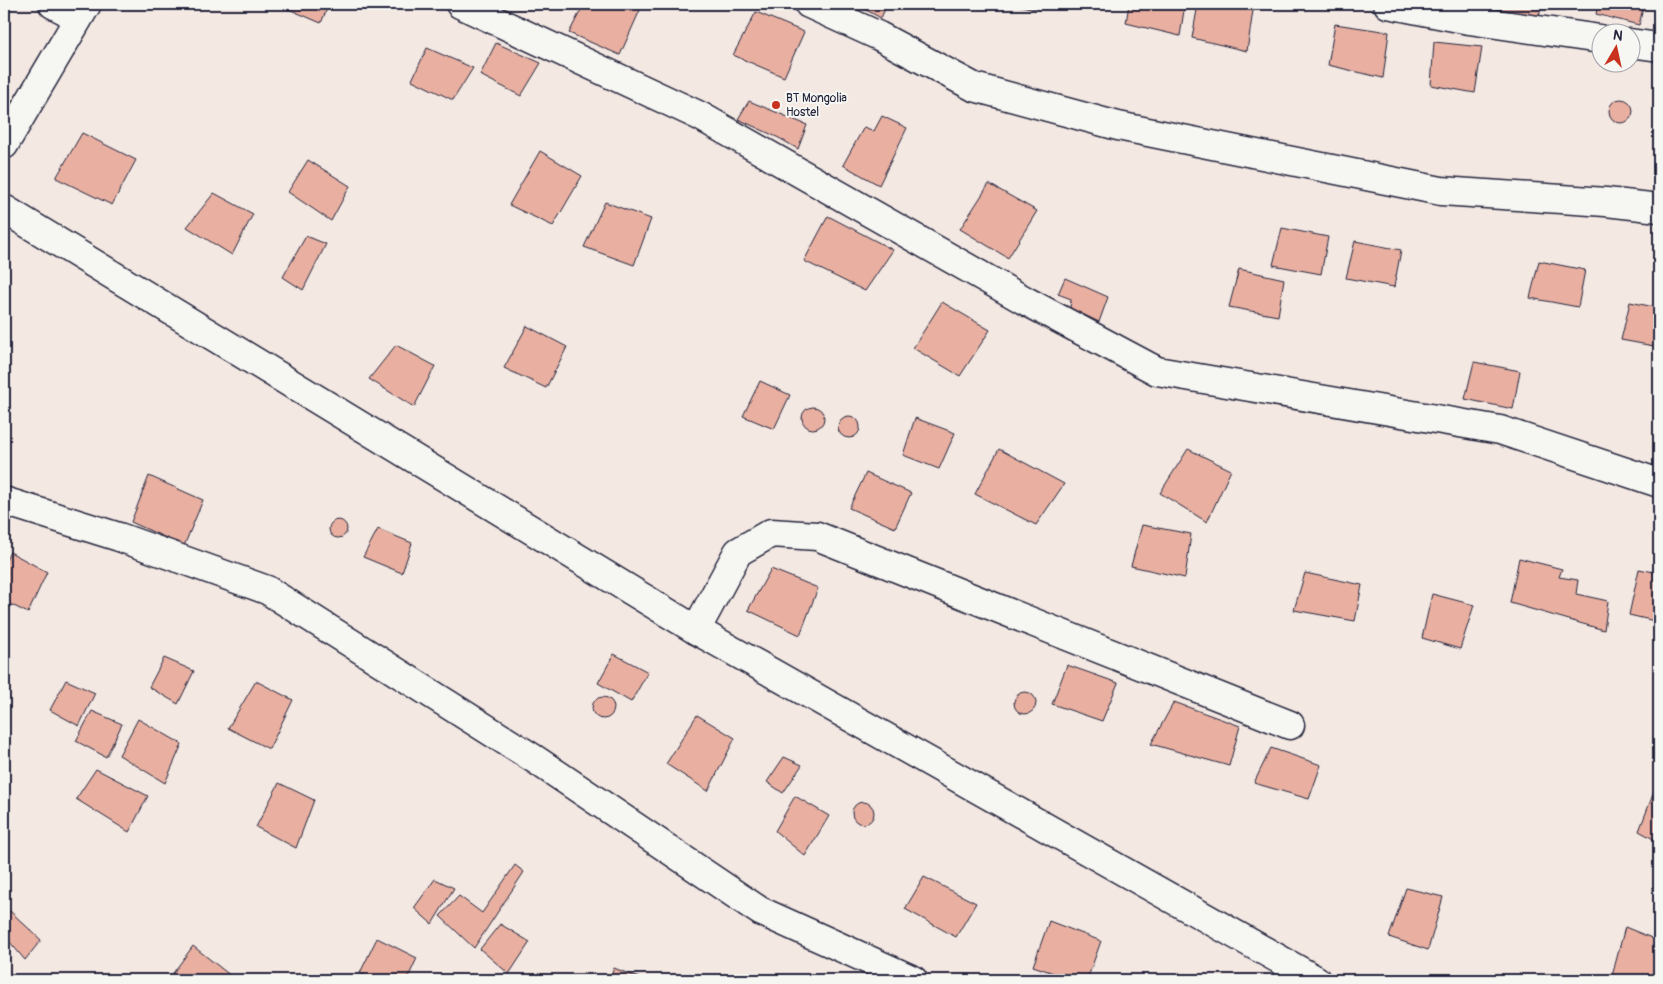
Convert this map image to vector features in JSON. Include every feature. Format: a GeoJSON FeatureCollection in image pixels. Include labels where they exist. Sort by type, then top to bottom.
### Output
{"type":"FeatureCollection","features":[{"type":"Feature","properties":{"kind":"street"},"geometry":{"type":"LineString","coordinates":[[4,145],[82,10],[53,4]]}},
{"type":"Feature","properties":{"kind":"street"},"geometry":{"type":"LineString","coordinates":[[460,4],[700,116],[1024,300],[1157,371],[1500,430],[1659,483]]}},
{"type":"Feature","properties":{"kind":"street"},"geometry":{"type":"LineString","coordinates":[[809,4],[879,36],[974,87],[1118,126],[1441,192],[1606,202],[1659,208]]}},
{"type":"Feature","properties":{"kind":"street"},"geometry":{"type":"LineString","coordinates":[[1388,4],[1469,20],[1590,38]]}},
{"type":"Feature","properties":{"kind":"street"},"geometry":{"type":"LineString","coordinates":[[1640,44],[1659,47]]}},
{"type":"Feature","properties":{"kind":"street"},"geometry":{"type":"LineString","coordinates":[[4,209],[696,630],[1316,980]]}},
{"type":"Feature","properties":{"kind":"street"},"geometry":{"type":"LineString","coordinates":[[4,501],[119,537],[268,590],[536,760],[760,911],[913,980]]}},
{"type":"Feature","properties":{"kind":"street"},"geometry":{"type":"LineString","coordinates":[[696,630],[738,552],[771,533],[816,536],[1290,725]]}},
{"type":"Feature","properties":{"kind":"building"},"geometry":{"type":"Polygon","coordinates":[[[277,4],[329,4],[321,23],[277,4]]]}},
{"type":"Feature","properties":{"kind":"building"},"geometry":{"type":"Polygon","coordinates":[[[584,4],[625,4],[640,10],[620,55],[569,33],[584,4]]]}},
{"type":"Feature","properties":{"kind":"building"},"geometry":{"type":"Polygon","coordinates":[[[855,4],[887,4],[881,18],[855,4]]]}},
{"type":"Feature","properties":{"kind":"building"},"geometry":{"type":"Polygon","coordinates":[[[1013,4],[1036,4],[1035,9],[1013,4]]]}},
{"type":"Feature","properties":{"kind":"building"},"geometry":{"type":"Polygon","coordinates":[[[1129,4],[1185,4],[1180,36],[1126,23],[1129,4]]]}},
{"type":"Feature","properties":{"kind":"building"},"geometry":{"type":"Polygon","coordinates":[[[1198,4],[1254,4],[1247,51],[1192,38],[1198,4]]]}},
{"type":"Feature","properties":{"kind":"building"},"geometry":{"type":"Polygon","coordinates":[[[1496,4],[1542,4],[1538,21],[1495,10],[1496,4]]]}},
{"type":"Feature","properties":{"kind":"building"},"geometry":{"type":"Polygon","coordinates":[[[1598,4],[1644,4],[1640,22],[1627,22],[1596,14],[1598,4]]]}},
{"type":"Feature","properties":{"kind":"building"},"geometry":{"type":"Polygon","coordinates":[[[756,12],[804,32],[784,77],[733,55],[756,12]]]}},
{"type":"Feature","properties":{"kind":"building"},"geometry":{"type":"Polygon","coordinates":[[[1335,24],[1389,32],[1383,78],[1328,65],[1335,24]]]}},
{"type":"Feature","properties":{"kind":"building"},"geometry":{"type":"Polygon","coordinates":[[[1434,42],[1482,47],[1475,93],[1431,85],[1434,42]]]}},
{"type":"Feature","properties":{"kind":"building"},"geometry":{"type":"Polygon","coordinates":[[[496,43],[541,63],[521,96],[480,75],[496,43]]]}},
{"type":"Feature","properties":{"kind":"building"},"geometry":{"type":"Polygon","coordinates":[[[427,48],[473,68],[453,100],[412,80],[427,48]]]}},
{"type":"Feature","properties":{"kind":"building"},"geometry":{"type":"Polygon","coordinates":[[[1621,99],[1630,102],[1633,111],[1630,120],[1621,123],[1612,120],[1609,111],[1612,102],[1621,99]]]}},
{"type":"Feature","properties":{"kind":"building"},"geometry":{"type":"Polygon","coordinates":[[[749,101],[807,125],[798,149],[738,119],[749,101]]]}},
{"type":"Feature","properties":{"kind":"building"},"geometry":{"type":"Polygon","coordinates":[[[882,116],[907,128],[879,185],[843,165],[864,127],[874,131],[882,116]]]}},
{"type":"Feature","properties":{"kind":"building"},"geometry":{"type":"Polygon","coordinates":[[[82,133],[136,160],[112,205],[56,178],[82,133]]]}},
{"type":"Feature","properties":{"kind":"building"},"geometry":{"type":"Polygon","coordinates":[[[540,151],[582,176],[553,226],[509,205],[540,151]]]}},
{"type":"Feature","properties":{"kind":"building"},"geometry":{"type":"Polygon","coordinates":[[[308,160],[350,186],[331,221],[288,192],[308,160]]]}},
{"type":"Feature","properties":{"kind":"building"},"geometry":{"type":"Polygon","coordinates":[[[989,184],[1037,211],[1008,258],[960,229],[989,184]]]}},
{"type":"Feature","properties":{"kind":"building"},"geometry":{"type":"Polygon","coordinates":[[[214,193],[253,214],[232,255],[187,227],[214,193]]]}},
{"type":"Feature","properties":{"kind":"building"},"geometry":{"type":"Polygon","coordinates":[[[605,202],[651,219],[634,265],[584,247],[605,202]]]}},
{"type":"Feature","properties":{"kind":"building"},"geometry":{"type":"Polygon","coordinates":[[[828,216],[893,250],[865,291],[804,261],[828,216]]]}},
{"type":"Feature","properties":{"kind":"building"},"geometry":{"type":"Polygon","coordinates":[[[1282,228],[1328,237],[1321,274],[1273,265],[1282,228]]]}},
{"type":"Feature","properties":{"kind":"building"},"geometry":{"type":"Polygon","coordinates":[[[306,236],[326,244],[303,290],[283,277],[306,236]]]}},
{"type":"Feature","properties":{"kind":"building"},"geometry":{"type":"Polygon","coordinates":[[[1355,241],[1401,250],[1394,287],[1346,278],[1355,241]]]}},
{"type":"Feature","properties":{"kind":"building"},"geometry":{"type":"Polygon","coordinates":[[[1539,261],[1585,270],[1578,307],[1530,298],[1539,261]]]}},
{"type":"Feature","properties":{"kind":"building"},"geometry":{"type":"Polygon","coordinates":[[[1239,269],[1284,279],[1278,316],[1229,307],[1239,269]]]}},
{"type":"Feature","properties":{"kind":"building"},"geometry":{"type":"Polygon","coordinates":[[[1065,278],[1108,297],[1099,322],[1070,308],[1071,299],[1058,294],[1065,278]]]}},
{"type":"Feature","properties":{"kind":"building"},"geometry":{"type":"Polygon","coordinates":[[[942,302],[990,330],[960,376],[913,348],[942,302]]]}},
{"type":"Feature","properties":{"kind":"building"},"geometry":{"type":"Polygon","coordinates":[[[1630,302],[1659,308],[1659,347],[1621,340],[1630,302]]]}},
{"type":"Feature","properties":{"kind":"building"},"geometry":{"type":"Polygon","coordinates":[[[527,326],[567,347],[546,388],[504,368],[527,326]]]}},
{"type":"Feature","properties":{"kind":"building"},"geometry":{"type":"Polygon","coordinates":[[[396,345],[435,366],[414,407],[369,379],[396,345]]]}},
{"type":"Feature","properties":{"kind":"building"},"geometry":{"type":"Polygon","coordinates":[[[1474,362],[1520,371],[1513,409],[1465,399],[1474,362]]]}},
{"type":"Feature","properties":{"kind":"building"},"geometry":{"type":"Polygon","coordinates":[[[760,381],[790,395],[774,429],[743,416],[760,381]]]}},
{"type":"Feature","properties":{"kind":"building"},"geometry":{"type":"Polygon","coordinates":[[[813,407],[821,410],[824,418],[821,426],[813,429],[805,426],[802,418],[805,410],[813,407]]]}},
{"type":"Feature","properties":{"kind":"building"},"geometry":{"type":"Polygon","coordinates":[[[849,416],[857,419],[860,427],[857,435],[849,438],[841,435],[838,427],[841,419],[849,416]]]}},
{"type":"Feature","properties":{"kind":"building"},"geometry":{"type":"Polygon","coordinates":[[[915,418],[955,433],[939,469],[903,455],[915,418]]]}},
{"type":"Feature","properties":{"kind":"building"},"geometry":{"type":"Polygon","coordinates":[[[999,449],[1064,484],[1036,525],[975,494],[999,449]]]}},
{"type":"Feature","properties":{"kind":"building"},"geometry":{"type":"Polygon","coordinates":[[[1188,449],[1231,470],[1207,522],[1160,493],[1188,449]]]}},
{"type":"Feature","properties":{"kind":"building"},"geometry":{"type":"Polygon","coordinates":[[[866,473],[911,493],[895,528],[849,508],[866,473]]]}},
{"type":"Feature","properties":{"kind":"building"},"geometry":{"type":"Polygon","coordinates":[[[149,476],[203,500],[184,546],[131,522],[149,476]]]}},
{"type":"Feature","properties":{"kind":"building"},"geometry":{"type":"Polygon","coordinates":[[[338,520],[344,523],[347,529],[344,535],[338,538],[332,535],[329,529],[332,523],[338,520]]]}},
{"type":"Feature","properties":{"kind":"building"},"geometry":{"type":"Polygon","coordinates":[[[1142,525],[1191,534],[1185,578],[1131,566],[1142,525]]]}},
{"type":"Feature","properties":{"kind":"building"},"geometry":{"type":"Polygon","coordinates":[[[378,529],[412,543],[402,573],[363,557],[378,529]]]}},
{"type":"Feature","properties":{"kind":"building"},"geometry":{"type":"Polygon","coordinates":[[[10,552],[47,572],[28,613],[4,601],[4,564],[10,552]]]}},
{"type":"Feature","properties":{"kind":"building"},"geometry":{"type":"Polygon","coordinates":[[[1519,558],[1562,569],[1559,577],[1578,580],[1576,594],[1608,601],[1604,630],[1510,603],[1519,558]]]}},
{"type":"Feature","properties":{"kind":"building"},"geometry":{"type":"Polygon","coordinates":[[[771,569],[818,588],[800,635],[748,610],[771,569]]]}},
{"type":"Feature","properties":{"kind":"building"},"geometry":{"type":"Polygon","coordinates":[[[1639,569],[1659,573],[1659,622],[1629,615],[1639,569]]]}},
{"type":"Feature","properties":{"kind":"building"},"geometry":{"type":"Polygon","coordinates":[[[1305,573],[1362,585],[1355,621],[1294,610],[1305,573]]]}},
{"type":"Feature","properties":{"kind":"building"},"geometry":{"type":"Polygon","coordinates":[[[1432,594],[1474,605],[1460,649],[1422,638],[1432,594]]]}},
{"type":"Feature","properties":{"kind":"building"},"geometry":{"type":"Polygon","coordinates":[[[614,654],[648,672],[631,702],[598,683],[614,654]]]}},
{"type":"Feature","properties":{"kind":"building"},"geometry":{"type":"Polygon","coordinates":[[[164,658],[194,671],[178,704],[149,687],[164,658]]]}},
{"type":"Feature","properties":{"kind":"building"},"geometry":{"type":"Polygon","coordinates":[[[1067,665],[1118,683],[1102,721],[1052,704],[1067,665]]]}},
{"type":"Feature","properties":{"kind":"building"},"geometry":{"type":"Polygon","coordinates":[[[66,680],[95,693],[79,726],[50,710],[66,680]]]}},
{"type":"Feature","properties":{"kind":"building"},"geometry":{"type":"Polygon","coordinates":[[[256,681],[293,700],[269,749],[228,728],[256,681]]]}},
{"type":"Feature","properties":{"kind":"building"},"geometry":{"type":"Polygon","coordinates":[[[1025,692],[1033,695],[1036,703],[1033,711],[1025,714],[1017,711],[1014,703],[1017,695],[1025,692]]]}},
{"type":"Feature","properties":{"kind":"building"},"geometry":{"type":"Polygon","coordinates":[[[603,697],[611,700],[614,708],[611,716],[603,719],[595,716],[592,708],[595,700],[603,697]]]}},
{"type":"Feature","properties":{"kind":"building"},"geometry":{"type":"Polygon","coordinates":[[[1174,702],[1240,726],[1229,766],[1151,744],[1174,702]]]}},
{"type":"Feature","properties":{"kind":"building"},"geometry":{"type":"Polygon","coordinates":[[[92,711],[122,724],[106,757],[76,741],[92,711]]]}},
{"type":"Feature","properties":{"kind":"building"},"geometry":{"type":"Polygon","coordinates":[[[697,715],[735,738],[708,791],[666,764],[697,715]]]}},
{"type":"Feature","properties":{"kind":"building"},"geometry":{"type":"Polygon","coordinates":[[[138,719],[182,744],[165,783],[119,755],[138,719]]]}},
{"type":"Feature","properties":{"kind":"building"},"geometry":{"type":"Polygon","coordinates":[[[4,746],[9,750],[4,757],[4,746]]]}},
{"type":"Feature","properties":{"kind":"building"},"geometry":{"type":"Polygon","coordinates":[[[1271,748],[1321,765],[1309,799],[1254,783],[1271,748]]]}},
{"type":"Feature","properties":{"kind":"building"},"geometry":{"type":"Polygon","coordinates":[[[784,757],[802,765],[783,793],[767,782],[784,757]]]}},
{"type":"Feature","properties":{"kind":"building"},"geometry":{"type":"Polygon","coordinates":[[[96,769],[148,796],[129,832],[76,799],[96,769]]]}},
{"type":"Feature","properties":{"kind":"building"},"geometry":{"type":"Polygon","coordinates":[[[279,783],[314,800],[296,848],[256,827],[279,783]]]}},
{"type":"Feature","properties":{"kind":"building"},"geometry":{"type":"Polygon","coordinates":[[[1654,792],[1659,794],[1659,842],[1639,831],[1654,792]]]}},
{"type":"Feature","properties":{"kind":"building"},"geometry":{"type":"Polygon","coordinates":[[[795,796],[829,816],[805,856],[775,831],[795,796]]]}},
{"type":"Feature","properties":{"kind":"building"},"geometry":{"type":"Polygon","coordinates":[[[863,802],[871,805],[874,813],[871,821],[863,824],[855,821],[852,813],[855,805],[863,802]]]}},
{"type":"Feature","properties":{"kind":"building"},"geometry":{"type":"Polygon","coordinates":[[[515,865],[524,872],[474,948],[440,916],[459,896],[482,913],[515,865]]]}},
{"type":"Feature","properties":{"kind":"building"},"geometry":{"type":"Polygon","coordinates":[[[924,877],[976,903],[956,937],[905,909],[924,877]]]}},
{"type":"Feature","properties":{"kind":"building"},"geometry":{"type":"Polygon","coordinates":[[[435,879],[454,888],[432,924],[414,908],[435,879]]]}},
{"type":"Feature","properties":{"kind":"building"},"geometry":{"type":"Polygon","coordinates":[[[1406,888],[1443,897],[1428,950],[1389,937],[1406,888]]]}},
{"type":"Feature","properties":{"kind":"building"},"geometry":{"type":"Polygon","coordinates":[[[10,911],[41,940],[25,960],[4,935],[4,917],[10,911]]]}},
{"type":"Feature","properties":{"kind":"building"},"geometry":{"type":"Polygon","coordinates":[[[1049,921],[1101,941],[1087,980],[1074,980],[1033,966],[1049,921]]]}},
{"type":"Feature","properties":{"kind":"building"},"geometry":{"type":"Polygon","coordinates":[[[500,924],[530,942],[509,974],[480,949],[500,924]]]}},
{"type":"Feature","properties":{"kind":"building"},"geometry":{"type":"Polygon","coordinates":[[[1625,927],[1659,941],[1659,980],[1611,980],[1625,927]]]}},
{"type":"Feature","properties":{"kind":"building"},"geometry":{"type":"Polygon","coordinates":[[[377,938],[417,958],[407,980],[374,980],[360,973],[377,938]]]}},
{"type":"Feature","properties":{"kind":"building"},"geometry":{"type":"Polygon","coordinates":[[[193,946],[236,980],[168,980],[193,946]]]}},
{"type":"Feature","properties":{"kind":"building"},"geometry":{"type":"Polygon","coordinates":[[[614,968],[644,980],[609,980],[614,968]]]}},
{"type":"Feature","properties":{"kind":"place","name":"BT Mongolia Hostel"},"geometry":{"type":"Point","coordinates":[776,105]}}]}
